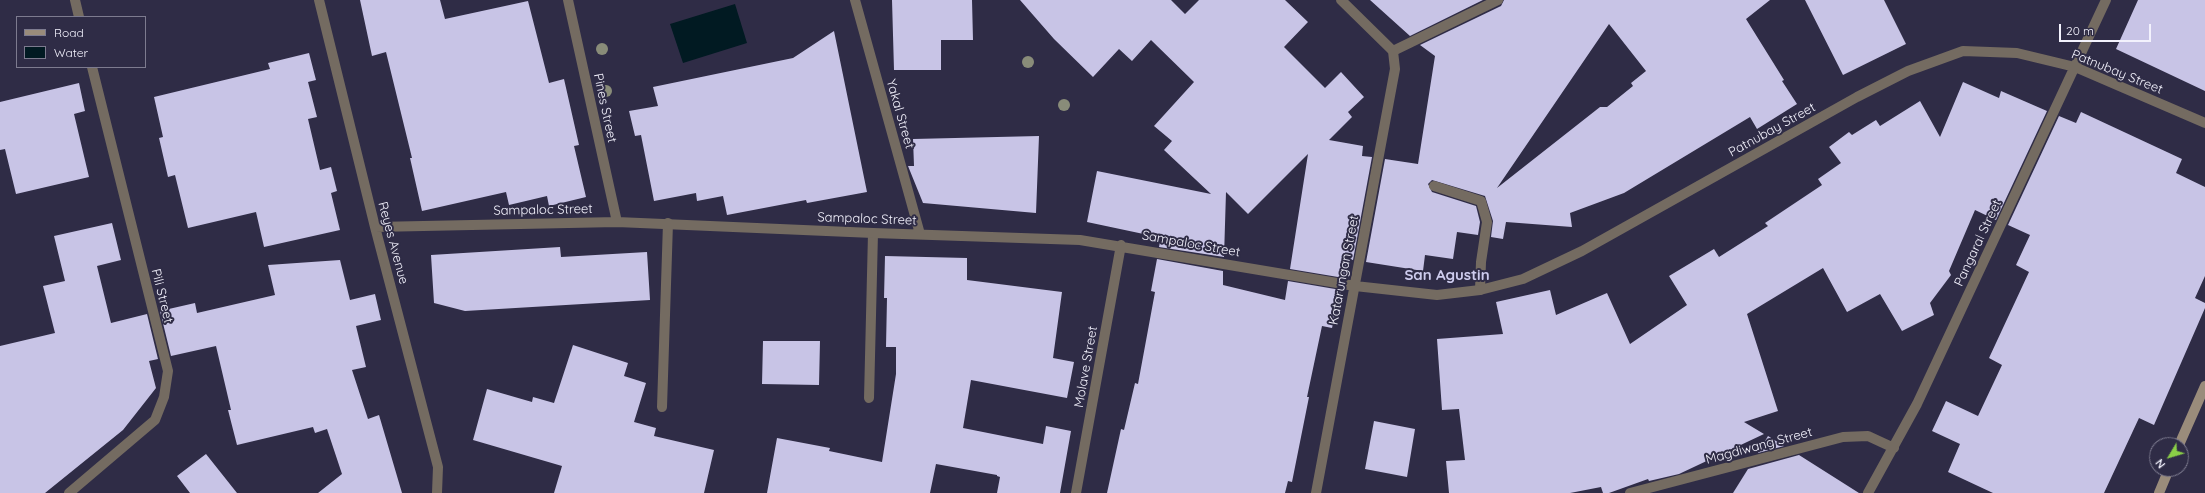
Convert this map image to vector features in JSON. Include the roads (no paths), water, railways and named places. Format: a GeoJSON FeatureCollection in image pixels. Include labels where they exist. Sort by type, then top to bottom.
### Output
{"type":"FeatureCollection","features":[{"type":"Feature","properties":{"kind":"main road"},"geometry":{"type":"LineString","coordinates":[[2183,437],[2205,386]]}},
{"type":"Feature","properties":{"kind":"main road"},"geometry":{"type":"LineString","coordinates":[[2159,493],[2166,477]]}},
{"type":"Feature","properties":{"kind":"street"},"geometry":{"type":"LineString","coordinates":[[75,0],[79,16]]}},
{"type":"Feature","properties":{"kind":"street","name":"Reyes Avenue"},"geometry":{"type":"LineString","coordinates":[[319,0],[374,227],[438,467],[437,493]]}},
{"type":"Feature","properties":{"kind":"street","name":"Pines Street"},"geometry":{"type":"LineString","coordinates":[[568,0],[617,222]]}},
{"type":"Feature","properties":{"kind":"street","name":"Yakal Street"},"geometry":{"type":"LineString","coordinates":[[855,0],[920,234]]}},
{"type":"Feature","properties":{"kind":"street"},"geometry":{"type":"LineString","coordinates":[[1341,0],[1393,51],[1498,0]]}},
{"type":"Feature","properties":{"kind":"street","name":"Pangaral Street"},"geometry":{"type":"LineString","coordinates":[[1868,493],[1917,404],[2106,0]]}},
{"type":"Feature","properties":{"kind":"street","name":"Katarungan Street"},"geometry":{"type":"LineString","coordinates":[[1316,493],[1395,69],[1393,51]]}},
{"type":"Feature","properties":{"kind":"street","name":"Patnubay Street"},"geometry":{"type":"LineString","coordinates":[[1355,286],[1436,295],[1480,290],[1524,279],[1582,251],[1856,97],[1908,71],[1963,51],[2017,53],[2075,67],[2205,123]]}},
{"type":"Feature","properties":{"kind":"street","name":"Pili Street"},"geometry":{"type":"LineString","coordinates":[[68,493],[155,420],[164,397],[168,371],[92,68]]}},
{"type":"Feature","properties":{"kind":"street"},"geometry":{"type":"LineString","coordinates":[[1434,186],[1481,201],[1488,222],[1481,262],[1480,290]]}},
{"type":"Feature","properties":{"kind":"street","name":"Sampaloc Street"},"geometry":{"type":"LineString","coordinates":[[374,227],[617,222],[668,223],[873,234],[920,234],[1080,240],[1121,245],[1355,286]]}},
{"type":"Feature","properties":{"kind":"street"},"geometry":{"type":"LineString","coordinates":[[662,407],[668,223]]}},
{"type":"Feature","properties":{"kind":"street"},"geometry":{"type":"LineString","coordinates":[[869,398],[873,234]]}},
{"type":"Feature","properties":{"kind":"street","name":"Molave Street"},"geometry":{"type":"LineString","coordinates":[[1076,493],[1121,245]]}},
{"type":"Feature","properties":{"kind":"street","name":"Magdiwang Street"},"geometry":{"type":"LineString","coordinates":[[1630,493],[1843,437],[1868,436],[1894,448]]}},
{"type":"Feature","properties":{"kind":"water"},"geometry":{"type":"Polygon","coordinates":[[[735,4],[747,43],[683,63],[670,24],[735,4]]]}},
{"type":"Feature","properties":{"kind":"district","name":"San Agustin"},"geometry":{"type":"Point","coordinates":[1447,275]}}]}
